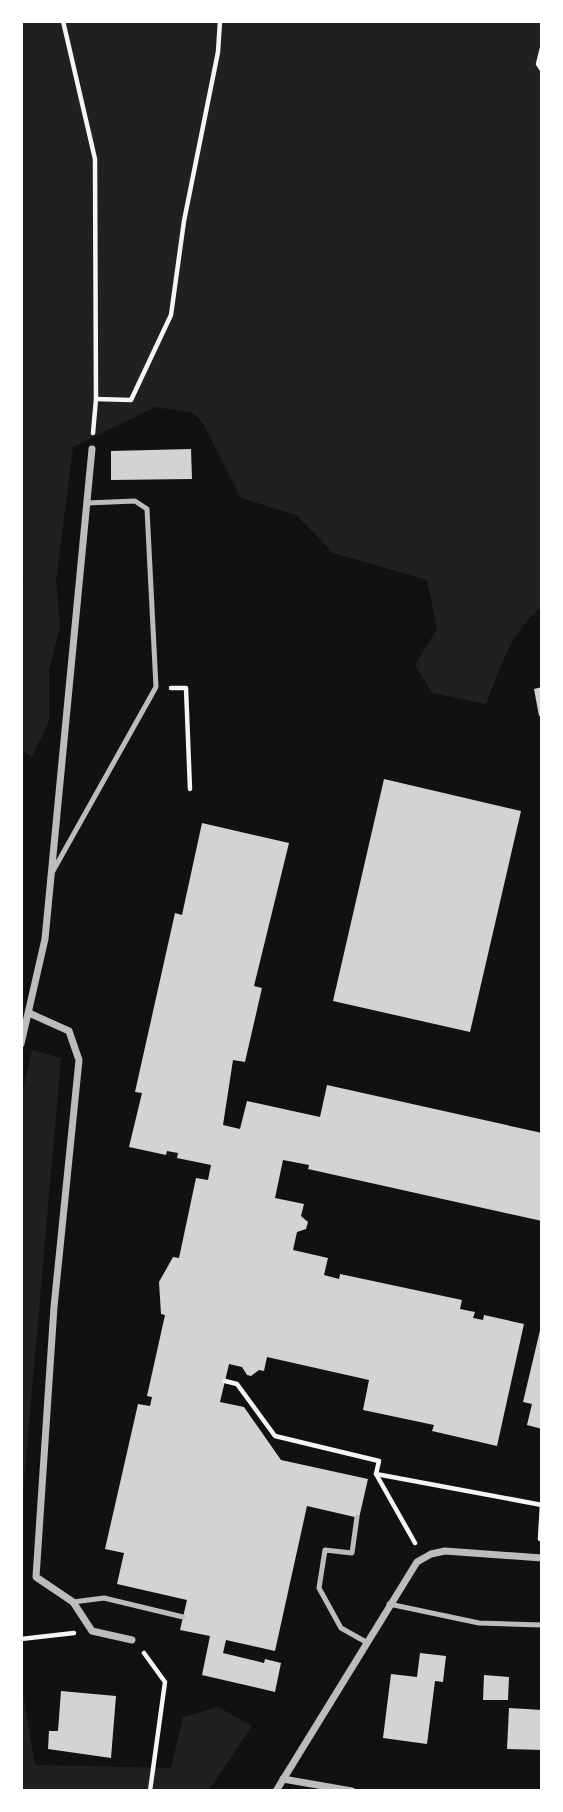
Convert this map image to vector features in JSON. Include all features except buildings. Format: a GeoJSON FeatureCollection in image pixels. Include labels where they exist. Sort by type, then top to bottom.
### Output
{"type":"FeatureCollection","features":[{"type":"Feature","properties":{"kind":"street"},"geometry":{"type":"LineString","coordinates":[[21,1044],[45,939],[92,449]]}},
{"type":"Feature","properties":{"kind":"street"},"geometry":{"type":"LineString","coordinates":[[29,1013],[69,1031],[79,1060],[54,1307],[36,1577],[73,1602],[92,1631],[132,1640]]}},
{"type":"Feature","properties":{"kind":"street"},"geometry":{"type":"LineString","coordinates":[[276,1791],[389,1604],[418,1562],[444,1551],[541,1558]]}},
{"type":"Feature","properties":{"kind":"street"},"geometry":{"type":"LineString","coordinates":[[283,1779],[352,1791]]}},
{"type":"Feature","properties":{"kind":"lane"},"geometry":{"type":"LineString","coordinates":[[51,874],[156,687],[147,509],[135,500],[87,503]]}},
{"type":"Feature","properties":{"kind":"lane"},"geometry":{"type":"LineString","coordinates":[[357,1517],[352,1553],[325,1549],[319,1588],[341,1628],[366,1642]]}},
{"type":"Feature","properties":{"kind":"lane"},"geometry":{"type":"LineString","coordinates":[[73,1602],[104,1598],[183,1617]]}},
{"type":"Feature","properties":{"kind":"lane"},"geometry":{"type":"LineString","coordinates":[[389,1604],[479,1623],[542,1625]]}},
{"type":"Feature","properties":{"kind":"path"},"geometry":{"type":"LineString","coordinates":[[63,21],[95,159],[96,399],[92,449]]}},
{"type":"Feature","properties":{"kind":"path"},"geometry":{"type":"LineString","coordinates":[[96,399],[131,400],[171,315],[184,221],[218,52],[220,21]]}},
{"type":"Feature","properties":{"kind":"path"},"geometry":{"type":"LineString","coordinates":[[542,48],[538,64],[542,70]]}},
{"type":"Feature","properties":{"kind":"path"},"geometry":{"type":"LineString","coordinates":[[156,687],[186,688],[190,789]]}},
{"type":"Feature","properties":{"kind":"path"},"geometry":{"type":"LineString","coordinates":[[225,1381],[237,1384],[275,1436],[379,1461],[376,1474],[424,1559]]}},
{"type":"Feature","properties":{"kind":"path"},"geometry":{"type":"LineString","coordinates":[[376,1474],[542,1505],[541,1558]]}},
{"type":"Feature","properties":{"kind":"path"},"geometry":{"type":"LineString","coordinates":[[21,1639],[92,1631]]}},
{"type":"Feature","properties":{"kind":"path"},"geometry":{"type":"LineString","coordinates":[[132,1640],[155,1664],[165,1682],[150,1791]]}},
{"type":"Feature","properties":{"kind":"shaded area"},"geometry":{"type":"Polygon","coordinates":[[[21,21],[542,21],[542,607],[531,616],[514,639],[486,704],[432,693],[415,665],[437,629],[427,580],[333,553],[296,515],[241,498],[203,423],[193,413],[155,407],[73,447],[56,581],[60,626],[49,670],[49,721],[32,757],[21,749],[21,590],[24,579],[21,568],[21,21]]]}},
{"type":"Feature","properties":{"kind":"shaded area"},"geometry":{"type":"Polygon","coordinates":[[[32,1050],[61,1058],[21,1516],[21,1099],[32,1050]]]}},
{"type":"Feature","properties":{"kind":"shaded area"},"geometry":{"type":"Polygon","coordinates":[[[21,1679],[35,1765],[171,1768],[183,1717],[218,1707],[252,1726],[208,1791],[21,1791],[21,1679]]]}}]}
